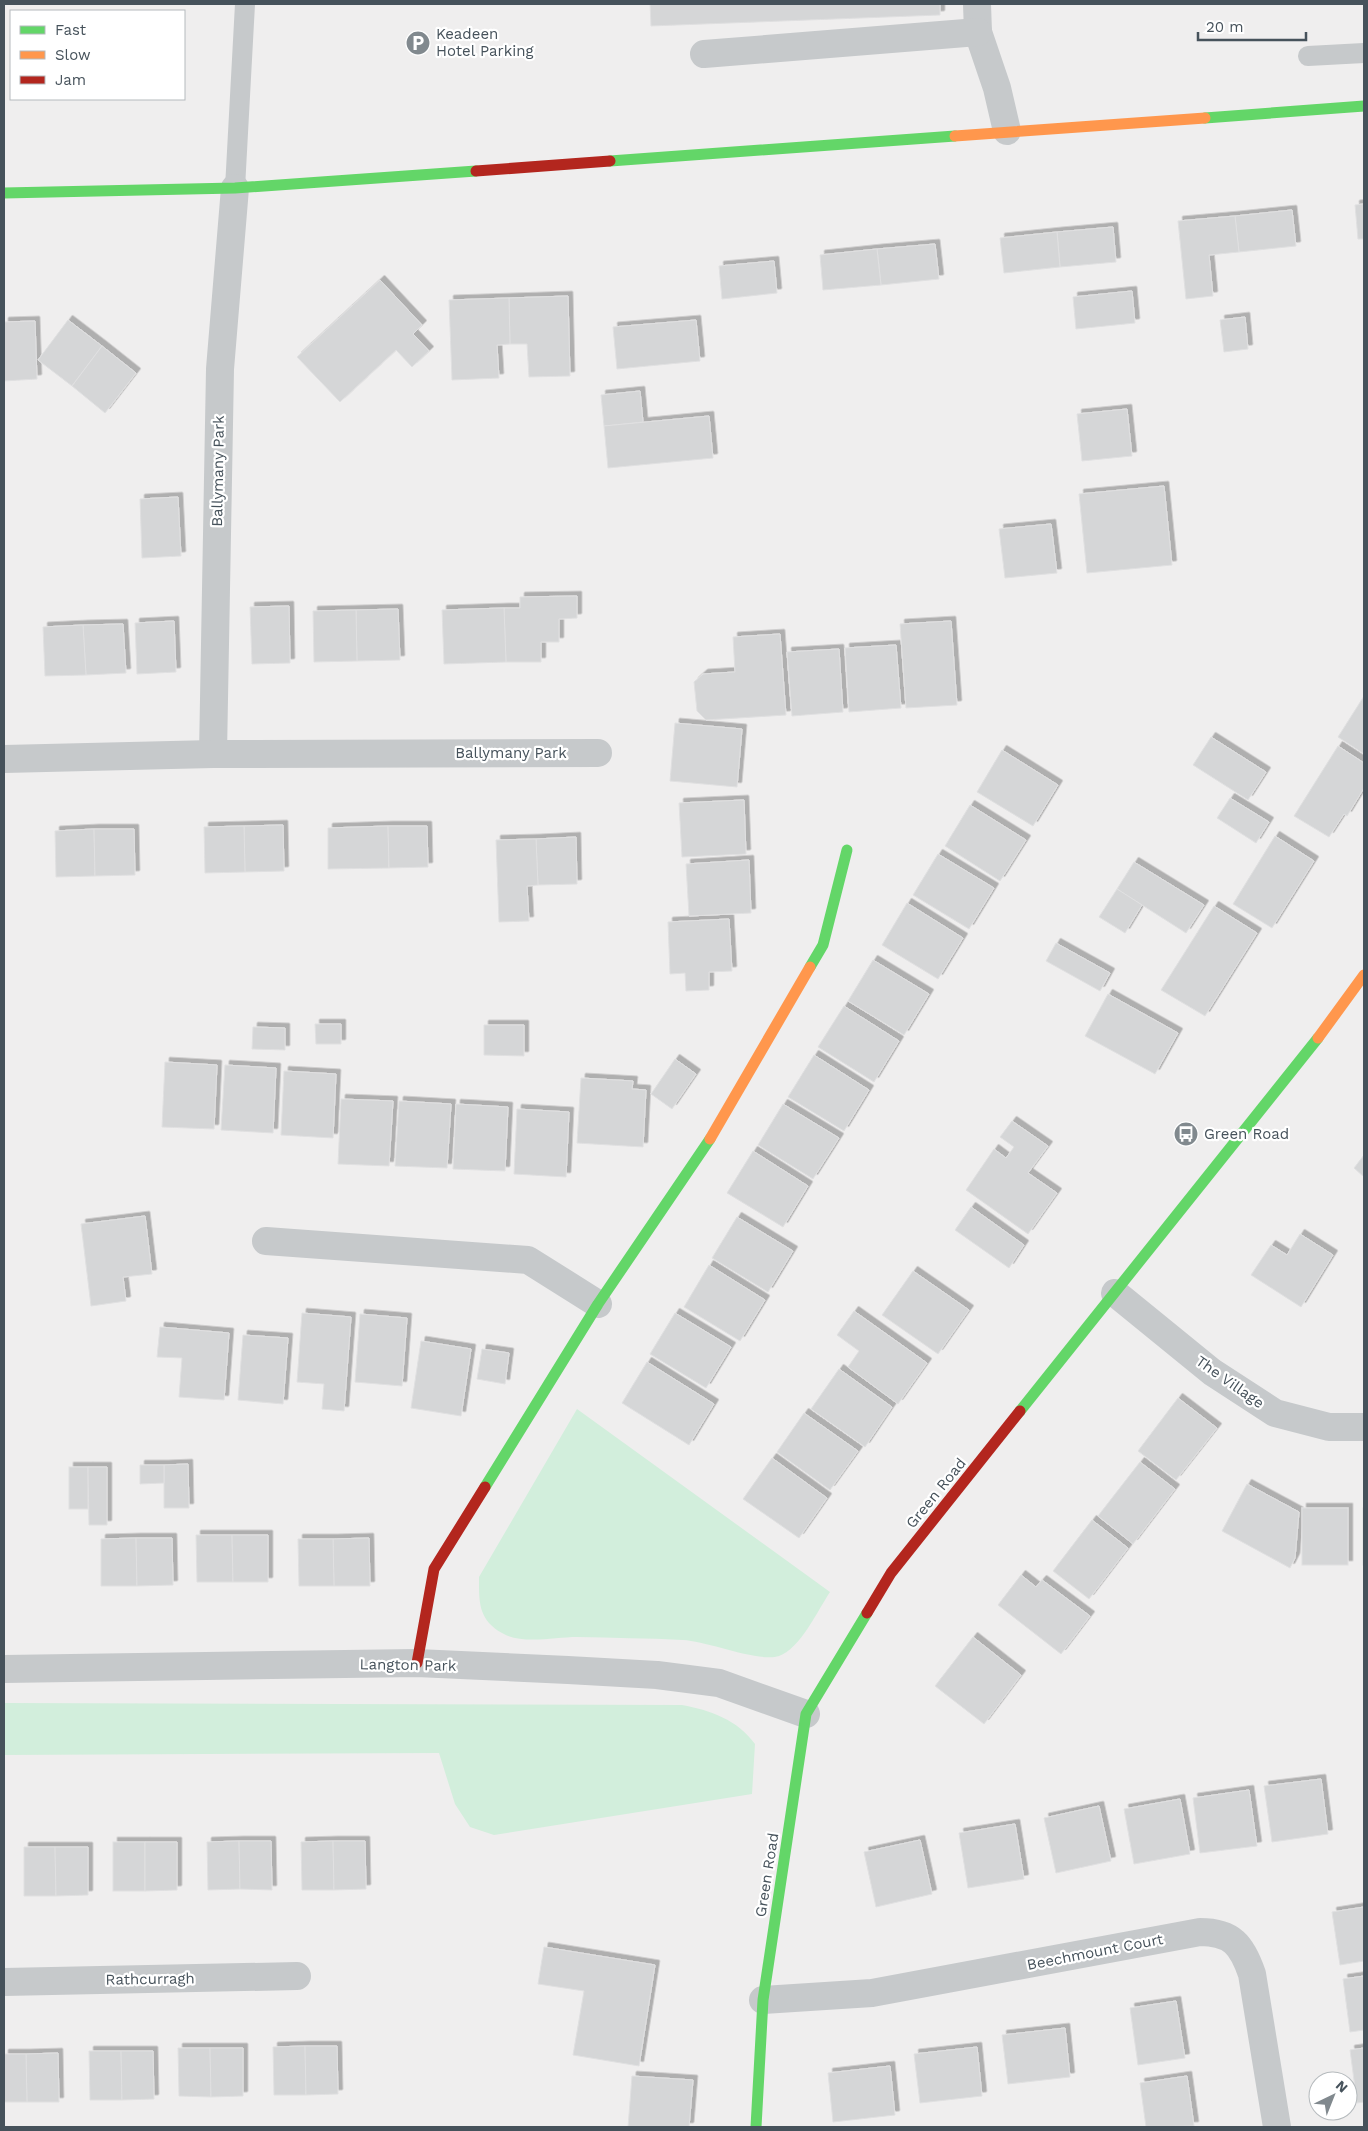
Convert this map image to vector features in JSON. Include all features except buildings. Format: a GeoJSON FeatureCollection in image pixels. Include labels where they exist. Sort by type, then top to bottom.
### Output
{"type":"FeatureCollection","features":[{"type":"Feature","properties":{"kind":"street"},"geometry":{"type":"LineString","coordinates":[[977,4],[978,32],[997,88],[1007,131]]}},
{"type":"Feature","properties":{"kind":"street"},"geometry":{"type":"LineString","coordinates":[[704,54],[978,32]]}},
{"type":"Feature","properties":{"kind":"street"},"geometry":{"type":"LineString","coordinates":[[4,193],[235,188],[1364,106]]}},
{"type":"Feature","properties":{"kind":"street","name":"Ballymany Park"},"geometry":{"type":"LineString","coordinates":[[213,754],[220,369],[235,188]]}},
{"type":"Feature","properties":{"kind":"street","name":"Ballymany Park"},"geometry":{"type":"LineString","coordinates":[[4,759],[213,754],[598,753]]}},
{"type":"Feature","properties":{"kind":"street"},"geometry":{"type":"LineString","coordinates":[[416,1664],[434,1568],[598,1304],[713,1134],[823,945],[847,850]]}},
{"type":"Feature","properties":{"kind":"street","name":"Green Road"},"geometry":{"type":"LineString","coordinates":[[756,2127],[763,2000],[806,1714],[891,1573],[1312,1046],[1364,975]]}},
{"type":"Feature","properties":{"kind":"street"},"geometry":{"type":"LineString","coordinates":[[266,1241],[528,1260],[598,1304]]}},
{"type":"Feature","properties":{"kind":"street","name":"The Village"},"geometry":{"type":"LineString","coordinates":[[1115,1293],[1212,1372],[1275,1413],[1329,1427],[1364,1427]]}},
{"type":"Feature","properties":{"kind":"street","name":"Langton Park"},"geometry":{"type":"LineString","coordinates":[[4,1669],[416,1664],[658,1675],[719,1683],[806,1714]]}},
{"type":"Feature","properties":{"kind":"street","name":"Beechmount Court"},"geometry":{"type":"LineString","coordinates":[[763,2000],[872,1993],[1200,1932],[1215,1932],[1237,1944],[1245,1954],[1252,1974],[1277,2127]]}},
{"type":"Feature","properties":{"kind":"street","name":"Rathcurragh"},"geometry":{"type":"LineString","coordinates":[[4,1982],[297,1976]]}},
{"type":"Feature","properties":{"kind":"lane"},"geometry":{"type":"LineString","coordinates":[[235,188],[245,4]]}},
{"type":"Feature","properties":{"kind":"lane"},"geometry":{"type":"LineString","coordinates":[[1308,56],[1364,53]]}},
{"type":"Feature","properties":{"kind":"green space"},"geometry":{"type":"Polygon","coordinates":[[[577,1409],[830,1592],[808,1628],[794,1646],[779,1656],[759,1657],[683,1640],[577,1637],[528,1640],[510,1637],[494,1628],[488,1622],[481,1609],[479,1577],[577,1409]]]}},
{"type":"Feature","properties":{"kind":"green space"},"geometry":{"type":"Polygon","coordinates":[[[4,1703],[682,1705],[723,1717],[740,1728],[755,1744],[752,1794],[494,1835],[470,1827],[455,1804],[439,1753],[4,1755],[4,1703]]]}},
{"type":"Feature","properties":{"kind":"traffic: fast"},"geometry":{"type":"LineString","coordinates":[[1205,118],[1364,106]]}},
{"type":"Feature","properties":{"kind":"traffic: fast"},"geometry":{"type":"LineString","coordinates":[[610,161],[955,136]]}},
{"type":"Feature","properties":{"kind":"traffic: fast"},"geometry":{"type":"LineString","coordinates":[[4,193],[235,188],[476,171]]}},
{"type":"Feature","properties":{"kind":"traffic: fast"},"geometry":{"type":"LineString","coordinates":[[810,967],[823,945],[847,850]]}},
{"type":"Feature","properties":{"kind":"traffic: fast"},"geometry":{"type":"LineString","coordinates":[[1020,1411],[1318,1038]]}},
{"type":"Feature","properties":{"kind":"traffic: fast"},"geometry":{"type":"LineString","coordinates":[[485,1487],[598,1304],[710,1139]]}},
{"type":"Feature","properties":{"kind":"traffic: fast"},"geometry":{"type":"LineString","coordinates":[[756,2127],[763,2000],[806,1714],[867,1613]]}},
{"type":"Feature","properties":{"kind":"traffic: slow"},"geometry":{"type":"LineString","coordinates":[[955,136],[1205,118]]}},
{"type":"Feature","properties":{"kind":"traffic: slow"},"geometry":{"type":"LineString","coordinates":[[710,1139],[810,967]]}},
{"type":"Feature","properties":{"kind":"traffic: slow"},"geometry":{"type":"LineString","coordinates":[[1318,1038],[1364,975]]}},
{"type":"Feature","properties":{"kind":"traffic: jam"},"geometry":{"type":"LineString","coordinates":[[476,171],[610,161]]}},
{"type":"Feature","properties":{"kind":"traffic: jam"},"geometry":{"type":"LineString","coordinates":[[867,1613],[891,1573],[1020,1411]]}},
{"type":"Feature","properties":{"kind":"traffic: jam"},"geometry":{"type":"LineString","coordinates":[[417,1663],[434,1569],[485,1487]]}},
{"type":"Feature","properties":{"kind":"place","name":"Keadeen Hotel Parking"},"geometry":{"type":"Point","coordinates":[418,43]}},
{"type":"Feature","properties":{"kind":"place","name":"Green Road"},"geometry":{"type":"Point","coordinates":[1186,1134]}}]}
